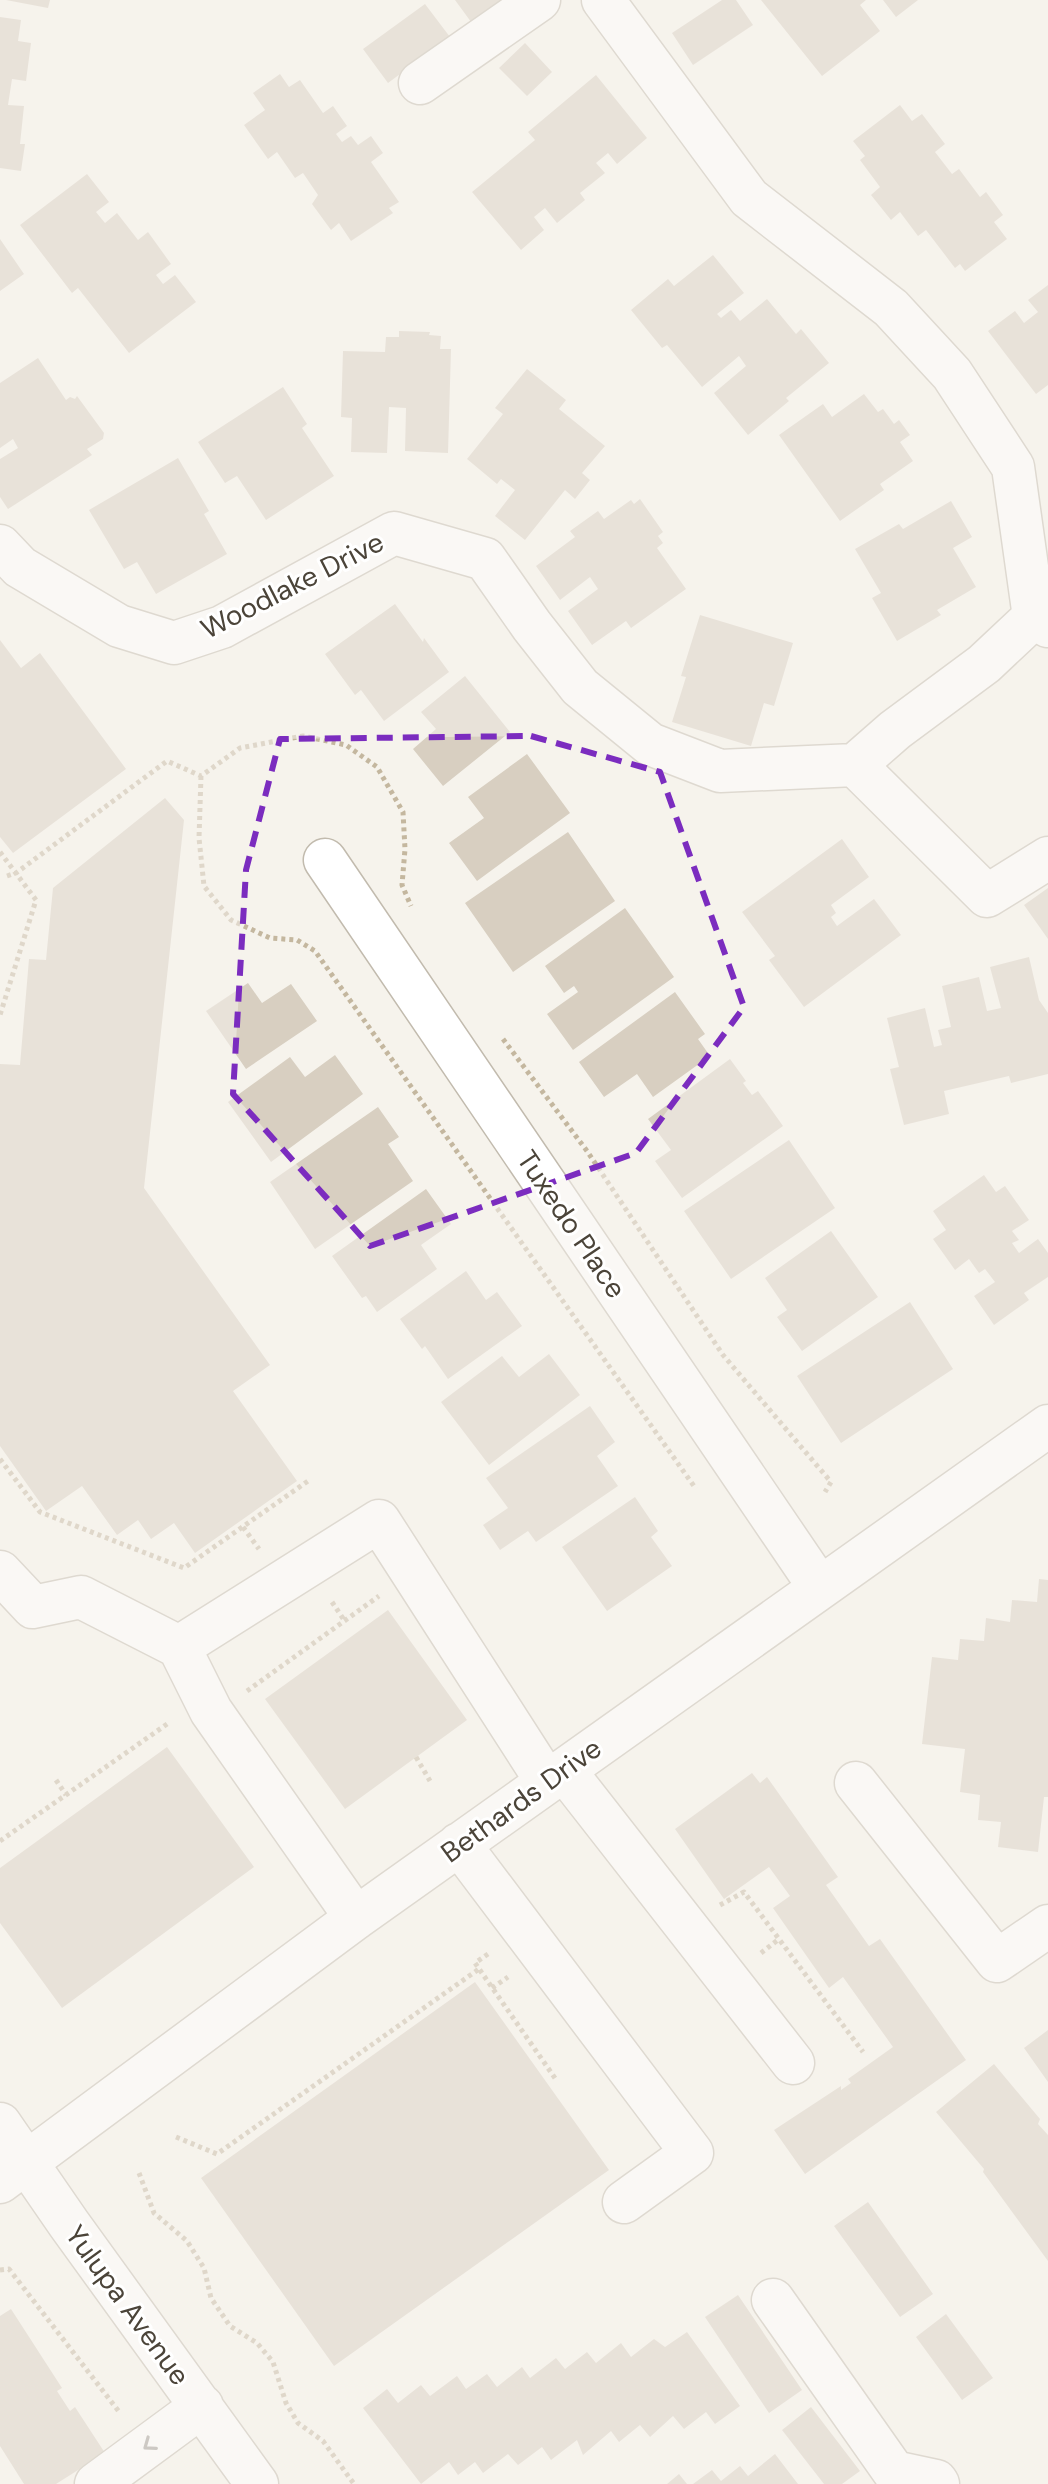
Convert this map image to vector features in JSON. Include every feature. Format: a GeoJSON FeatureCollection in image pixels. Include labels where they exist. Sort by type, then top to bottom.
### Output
{"type":"FeatureCollection","features":[{"type":"Feature","properties":{"kind":"street"},"geometry":{"type":"LineString","coordinates":[[420,83],[539,0]]}},
{"type":"Feature","properties":{"kind":"street"},"geometry":{"type":"LineString","coordinates":[[603,0],[749,198],[891,308],[952,374],[1013,467],[1041,621],[895,730],[855,765],[987,896],[1048,858]]}},
{"type":"Feature","properties":{"kind":"street","name":"Woodlake Drive"},"geometry":{"type":"LineString","coordinates":[[0,546],[20,567],[119,626],[174,643],[222,627],[394,533],[485,559],[580,687],[650,744],[720,771],[855,765]]}},
{"type":"Feature","properties":{"kind":"street","name":"Tuxedo Place"},"geometry":{"type":"LineString","coordinates":[[325,860],[820,1588]]}},
{"type":"Feature","properties":{"kind":"street","name":"Bethards Drive"},"geometry":{"type":"LineString","coordinates":[[13,2172],[356,1918],[1048,1426]]}},
{"type":"Feature","properties":{"kind":"street"},"geometry":{"type":"LineString","coordinates":[[179,1647],[379,1521],[556,1776],[793,2063]]}},
{"type":"Feature","properties":{"kind":"street"},"geometry":{"type":"LineString","coordinates":[[0,1572],[33,1607],[81,1597],[179,1647],[229,1701],[356,1918]]}},
{"type":"Feature","properties":{"kind":"street"},"geometry":{"type":"LineString","coordinates":[[856,1783],[997,1961],[1048,1926]]}},
{"type":"Feature","properties":{"kind":"street"},"geometry":{"type":"LineString","coordinates":[[459,1844],[692,2153],[624,2202]]}},
{"type":"Feature","properties":{"kind":"street","name":"Yulupa Avenue"},"geometry":{"type":"LineString","coordinates":[[0,2124],[13,2172],[202,2406],[257,2484]]}},
{"type":"Feature","properties":{"kind":"street"},"geometry":{"type":"LineString","coordinates":[[773,2300],[894,2472],[938,2484]]}},
{"type":"Feature","properties":{"kind":"street"},"geometry":{"type":"LineString","coordinates":[[96,2484],[202,2406]]}},
{"type":"Feature","properties":{"kind":"path"},"geometry":{"type":"LineString","coordinates":[[201,776],[199,838],[204,886],[231,920],[270,938],[297,940],[315,951],[699,1492]]}},
{"type":"Feature","properties":{"kind":"path"},"geometry":{"type":"LineString","coordinates":[[0,852],[36,900],[0,1015]]}},
{"type":"Feature","properties":{"kind":"path"},"geometry":{"type":"LineString","coordinates":[[7,876],[16,873]]}},
{"type":"Feature","properties":{"kind":"path"},"geometry":{"type":"LineString","coordinates":[[0,1459],[40,1512],[184,1568],[308,1481]]}},
{"type":"Feature","properties":{"kind":"path"},"geometry":{"type":"LineString","coordinates":[[243,1527],[265,1557]]}},
{"type":"Feature","properties":{"kind":"path"},"geometry":{"type":"LineString","coordinates":[[0,1841],[182,1714],[229,1701],[412,1572]]}},
{"type":"Feature","properties":{"kind":"path"},"geometry":{"type":"LineString","coordinates":[[416,1757],[430,1781]]}},
{"type":"Feature","properties":{"kind":"path"},"geometry":{"type":"LineString","coordinates":[[56,1780],[66,1795]]}},
{"type":"Feature","properties":{"kind":"path"},"geometry":{"type":"LineString","coordinates":[[715,1908],[744,1892],[863,2052]]}},
{"type":"Feature","properties":{"kind":"path"},"geometry":{"type":"LineString","coordinates":[[766,1948],[779,1939]]}},
{"type":"Feature","properties":{"kind":"path"},"geometry":{"type":"LineString","coordinates":[[495,1949],[475,1963],[557,2081]]}},
{"type":"Feature","properties":{"kind":"path"},"geometry":{"type":"LineString","coordinates":[[176,2137],[217,2154],[479,1969]]}},
{"type":"Feature","properties":{"kind":"path"},"geometry":{"type":"LineString","coordinates":[[139,2173],[154,2213],[187,2241],[204,2268],[211,2298],[230,2326],[257,2343],[273,2362],[286,2403],[298,2423],[323,2441],[354,2484]]}},
{"type":"Feature","properties":{"kind":"path"},"geometry":{"type":"LineString","coordinates":[[0,2270],[9,2269],[127,2421]]}},
{"type":"Feature","properties":{"kind":"highlighted area"},"geometry":{"type":"Polygon","coordinates":[[[531,736],[660,772],[744,1007],[636,1153],[370,1246],[233,1094],[246,870],[280,739],[531,736]]]}},
{"type":"Feature","properties":{"kind":"building"},"geometry":{"type":"Polygon","coordinates":[[[6,0],[50,0],[48,8],[6,0]]]}},
{"type":"Feature","properties":{"kind":"building"},"geometry":{"type":"Polygon","coordinates":[[[455,0],[509,0],[474,26],[455,0]]]}},
{"type":"Feature","properties":{"kind":"building"},"geometry":{"type":"Polygon","coordinates":[[[722,0],[736,0],[753,25],[693,65],[672,33],[722,0]]]}},
{"type":"Feature","properties":{"kind":"building"},"geometry":{"type":"Polygon","coordinates":[[[761,0],[866,0],[860,5],[880,31],[822,76],[761,0]]]}},
{"type":"Feature","properties":{"kind":"building"},"geometry":{"type":"Polygon","coordinates":[[[883,0],[918,0],[896,17],[883,0]]]}},
{"type":"Feature","properties":{"kind":"building"},"geometry":{"type":"Polygon","coordinates":[[[425,4],[450,37],[388,83],[363,49],[425,4]]]}},
{"type":"Feature","properties":{"kind":"building"},"geometry":{"type":"Polygon","coordinates":[[[0,17],[21,20],[18,41],[31,43],[26,81],[12,79],[8,105],[24,106],[20,144],[25,144],[21,171],[0,168],[0,17]]]}},
{"type":"Feature","properties":{"kind":"building"},"geometry":{"type":"Polygon","coordinates":[[[525,43],[552,72],[527,96],[499,68],[525,43]]]}},
{"type":"Feature","properties":{"kind":"building"},"geometry":{"type":"Polygon","coordinates":[[[280,74],[289,87],[300,80],[323,113],[333,106],[347,126],[336,134],[342,142],[351,136],[358,145],[371,136],[383,153],[371,162],[399,202],[389,208],[393,213],[351,241],[339,223],[331,230],[312,204],[318,195],[303,173],[295,178],[277,152],[268,159],[244,125],[265,110],[253,93],[280,74]]]}},
{"type":"Feature","properties":{"kind":"building"},"geometry":{"type":"Polygon","coordinates":[[[596,75],[647,138],[617,164],[608,153],[596,163],[605,173],[580,193],[585,200],[557,223],[545,208],[534,217],[544,230],[521,250],[472,192],[535,140],[528,132],[596,75]]]}},
{"type":"Feature","properties":{"kind":"building"},"geometry":{"type":"Polygon","coordinates":[[[900,105],[912,121],[922,114],[945,144],[935,152],[952,174],[959,169],[980,197],[986,192],[1003,215],[994,222],[1007,239],[965,271],[960,264],[955,268],[926,230],[918,236],[900,212],[891,220],[871,195],[880,187],[860,160],[865,156],[853,141],[900,105]]]}},
{"type":"Feature","properties":{"kind":"building"},"geometry":{"type":"Polygon","coordinates":[[[87,174],[109,202],[96,212],[105,223],[117,213],[138,240],[148,232],[171,264],[156,275],[163,284],[175,275],[196,302],[129,353],[78,288],[72,293],[20,225],[87,174]]]}},
{"type":"Feature","properties":{"kind":"building"},"geometry":{"type":"Polygon","coordinates":[[[0,239],[24,274],[0,291],[0,239]]]}},
{"type":"Feature","properties":{"kind":"building"},"geometry":{"type":"Polygon","coordinates":[[[713,255],[744,293],[717,314],[721,318],[731,310],[740,321],[767,299],[796,334],[801,329],[829,363],[786,398],[789,401],[748,435],[714,393],[746,366],[739,356],[702,387],[667,345],[662,348],[631,310],[668,279],[674,286],[713,255]]]}},
{"type":"Feature","properties":{"kind":"building"},"geometry":{"type":"Polygon","coordinates":[[[1048,285],[1048,385],[1036,394],[988,331],[1015,311],[1024,323],[1038,312],[1028,300],[1048,285]]]}},
{"type":"Feature","properties":{"kind":"building"},"geometry":{"type":"Polygon","coordinates":[[[399,331],[430,332],[429,335],[441,336],[440,349],[451,349],[448,453],[405,451],[406,408],[389,407],[387,453],[351,452],[352,418],[341,417],[343,351],[385,352],[386,337],[399,337],[399,331]]]}},
{"type":"Feature","properties":{"kind":"building"},"geometry":{"type":"Polygon","coordinates":[[[38,358],[66,400],[77,396],[104,433],[103,439],[87,449],[92,455],[8,509],[0,497],[0,459],[18,448],[13,439],[0,448],[0,383],[38,358]]]}},
{"type":"Feature","properties":{"kind":"building"},"geometry":{"type":"Polygon","coordinates":[[[527,369],[566,400],[559,409],[605,446],[582,473],[590,480],[575,499],[565,490],[525,540],[495,516],[515,490],[501,479],[497,484],[467,459],[503,414],[495,408],[527,369]]]}},
{"type":"Feature","properties":{"kind":"building"},"geometry":{"type":"Polygon","coordinates":[[[283,387],[307,424],[302,428],[334,476],[266,520],[237,476],[225,483],[198,442],[283,387]]]}},
{"type":"Feature","properties":{"kind":"building"},"geometry":{"type":"Polygon","coordinates":[[[864,394],[878,412],[883,409],[894,424],[899,420],[910,435],[900,442],[913,461],[880,484],[884,490],[840,521],[779,435],[823,404],[832,417],[864,394]]]}},
{"type":"Feature","properties":{"kind":"building"},"geometry":{"type":"Polygon","coordinates":[[[178,458],[209,511],[204,514],[227,554],[156,594],[137,562],[124,569],[89,510],[178,458]]]}},
{"type":"Feature","properties":{"kind":"building"},"geometry":{"type":"Polygon","coordinates":[[[640,499],[663,532],[658,536],[663,543],[657,548],[686,589],[631,628],[626,621],[592,645],[568,611],[598,589],[590,577],[560,600],[536,566],[575,537],[570,531],[598,511],[604,519],[631,500],[634,504],[640,499]]]}},
{"type":"Feature","properties":{"kind":"building"},"geometry":{"type":"Polygon","coordinates":[[[951,501],[972,537],[953,548],[976,587],[937,610],[941,615],[897,641],[872,598],[881,593],[855,549],[899,524],[903,529],[951,501]]]}},
{"type":"Feature","properties":{"kind":"building"},"geometry":{"type":"Polygon","coordinates":[[[395,604],[449,672],[384,721],[361,690],[355,695],[325,654],[395,604]]]}},
{"type":"Feature","properties":{"kind":"building"},"geometry":{"type":"Polygon","coordinates":[[[700,615],[793,643],[774,706],[764,703],[751,746],[672,722],[686,677],[681,676],[700,615]]]}},
{"type":"Feature","properties":{"kind":"building"},"geometry":{"type":"Polygon","coordinates":[[[0,640],[21,668],[40,653],[126,769],[13,853],[0,837],[0,640]]]}},
{"type":"Feature","properties":{"kind":"building"},"geometry":{"type":"Polygon","coordinates":[[[465,676],[510,732],[443,786],[413,749],[436,729],[421,712],[465,676]]]}},
{"type":"Feature","properties":{"kind":"building"},"geometry":{"type":"Polygon","coordinates":[[[527,754],[570,813],[477,881],[449,843],[484,818],[468,797],[527,754]]]}},
{"type":"Feature","properties":{"kind":"building"},"geometry":{"type":"Polygon","coordinates":[[[165,798],[184,820],[144,1188],[270,1365],[233,1391],[297,1481],[195,1553],[174,1523],[151,1539],[138,1520],[117,1535],[82,1486],[46,1511],[0,1446],[0,1064],[20,1065],[29,959],[46,960],[53,888],[165,798]]]}},
{"type":"Feature","properties":{"kind":"building"},"geometry":{"type":"Polygon","coordinates":[[[568,832],[615,901],[513,972],[465,903],[568,832]]]}},
{"type":"Feature","properties":{"kind":"building"},"geometry":{"type":"Polygon","coordinates":[[[842,839],[869,877],[831,905],[836,913],[831,917],[837,926],[874,899],[901,935],[804,1007],[769,960],[775,956],[742,912],[842,839]]]}},
{"type":"Feature","properties":{"kind":"building"},"geometry":{"type":"Polygon","coordinates":[[[1048,888],[1048,939],[1024,905],[1048,888]]]}},
{"type":"Feature","properties":{"kind":"building"},"geometry":{"type":"Polygon","coordinates":[[[625,908],[674,977],[573,1050],[547,1014],[578,992],[574,986],[564,993],[545,966],[625,908]]]}},
{"type":"Feature","properties":{"kind":"building"},"geometry":{"type":"Polygon","coordinates":[[[1029,957],[1039,1000],[1048,1013],[1048,1074],[1011,1083],[1009,1076],[944,1091],[949,1114],[904,1125],[890,1069],[899,1067],[887,1018],[925,1008],[934,1047],[942,1045],[938,1030],[951,1027],[942,986],[979,977],[987,1011],[1001,1008],[990,967],[1029,957]]]}},
{"type":"Feature","properties":{"kind":"building"},"geometry":{"type":"Polygon","coordinates":[[[248,983],[262,1003],[291,984],[317,1021],[246,1069],[206,1011],[248,983]]]}},
{"type":"Feature","properties":{"kind":"building"},"geometry":{"type":"Polygon","coordinates":[[[675,992],[705,1034],[698,1039],[710,1056],[653,1097],[637,1074],[604,1097],[579,1062],[675,992]]]}},
{"type":"Feature","properties":{"kind":"building"},"geometry":{"type":"Polygon","coordinates":[[[335,1055],[363,1094],[271,1162],[228,1102],[290,1057],[305,1077],[335,1055]]]}},
{"type":"Feature","properties":{"kind":"building"},"geometry":{"type":"Polygon","coordinates":[[[730,1059],[752,1095],[758,1091],[783,1126],[682,1198],[655,1161],[671,1150],[648,1119],[730,1059]]]}},
{"type":"Feature","properties":{"kind":"building"},"geometry":{"type":"Polygon","coordinates":[[[378,1107],[399,1137],[388,1144],[413,1181],[315,1249],[270,1182],[378,1107]]]}},
{"type":"Feature","properties":{"kind":"building"},"geometry":{"type":"Polygon","coordinates":[[[789,1140],[835,1208],[731,1279],[684,1211],[789,1140]]]}},
{"type":"Feature","properties":{"kind":"building"},"geometry":{"type":"Polygon","coordinates":[[[984,1175],[996,1192],[1005,1186],[1029,1220],[1012,1231],[1019,1240],[1012,1243],[1019,1253],[1038,1239],[1048,1253],[1048,1277],[1024,1293],[1029,1300],[994,1325],[974,1296],[995,1282],[985,1269],[979,1273],[969,1259],[955,1270],[933,1239],[946,1230],[933,1211],[984,1175]]]}},
{"type":"Feature","properties":{"kind":"building"},"geometry":{"type":"Polygon","coordinates":[[[426,1189],[451,1224],[421,1245],[437,1269],[377,1312],[366,1296],[362,1298],[332,1256],[426,1189]]]}},
{"type":"Feature","properties":{"kind":"building"},"geometry":{"type":"Polygon","coordinates":[[[831,1231],[878,1297],[802,1351],[777,1317],[787,1310],[765,1278],[831,1231]]]}},
{"type":"Feature","properties":{"kind":"building"},"geometry":{"type":"Polygon","coordinates":[[[466,1271],[486,1300],[497,1292],[522,1326],[448,1379],[425,1346],[422,1349],[400,1319],[466,1271]]]}},
{"type":"Feature","properties":{"kind":"building"},"geometry":{"type":"Polygon","coordinates":[[[910,1302],[953,1369],[841,1443],[797,1376],[910,1302]]]}},
{"type":"Feature","properties":{"kind":"building"},"geometry":{"type":"Polygon","coordinates":[[[549,1354],[580,1395],[489,1465],[441,1402],[502,1356],[519,1377],[549,1354]]]}},
{"type":"Feature","properties":{"kind":"building"},"geometry":{"type":"Polygon","coordinates":[[[590,1406],[615,1442],[597,1456],[618,1486],[536,1542],[528,1531],[500,1550],[483,1525],[508,1508],[486,1478],[590,1406]]]}},
{"type":"Feature","properties":{"kind":"building"},"geometry":{"type":"Polygon","coordinates":[[[635,1497],[658,1531],[651,1537],[672,1566],[607,1611],[562,1547],[635,1497]]]}},
{"type":"Feature","properties":{"kind":"building"},"geometry":{"type":"Polygon","coordinates":[[[1039,1579],[1048,1580],[1048,1797],[1044,1797],[1038,1852],[998,1847],[1001,1822],[978,1820],[980,1795],[960,1792],[965,1749],[922,1744],[932,1657],[958,1660],[960,1639],[984,1641],[986,1618],[1010,1622],[1012,1600],[1037,1602],[1039,1579]]]}},
{"type":"Feature","properties":{"kind":"building"},"geometry":{"type":"Polygon","coordinates":[[[388,1610],[467,1720],[345,1809],[265,1699],[388,1610]]]}},
{"type":"Feature","properties":{"kind":"building"},"geometry":{"type":"Polygon","coordinates":[[[167,1747],[254,1867],[62,2008],[0,1923],[0,1868],[167,1747]]]}},
{"type":"Feature","properties":{"kind":"building"},"geometry":{"type":"Polygon","coordinates":[[[752,1773],[760,1783],[767,1777],[838,1877],[826,1885],[869,1946],[880,1939],[966,2060],[805,2174],[774,2130],[841,2086],[841,2090],[851,2083],[848,2079],[893,2047],[843,1977],[829,1988],[773,1908],[790,1896],[769,1867],[724,1899],[675,1829],[752,1773]]]}},
{"type":"Feature","properties":{"kind":"building"},"geometry":{"type":"Polygon","coordinates":[[[475,1982],[609,2170],[334,2366],[201,2178],[475,1982]]]}},
{"type":"Feature","properties":{"kind":"building"},"geometry":{"type":"Polygon","coordinates":[[[1048,2030],[1048,2082],[1024,2048],[1048,2030]]]}},
{"type":"Feature","properties":{"kind":"building"},"geometry":{"type":"Polygon","coordinates":[[[994,2064],[1040,2119],[1038,2124],[1048,2135],[1048,2261],[983,2172],[984,2169],[936,2112],[994,2064]]]}},
{"type":"Feature","properties":{"kind":"building"},"geometry":{"type":"Polygon","coordinates":[[[868,2202],[933,2294],[900,2317],[834,2226],[868,2202]]]}},
{"type":"Feature","properties":{"kind":"building"},"geometry":{"type":"Polygon","coordinates":[[[738,2295],[802,2390],[769,2413],[705,2317],[738,2295]]]}},
{"type":"Feature","properties":{"kind":"building"},"geometry":{"type":"Polygon","coordinates":[[[11,2309],[62,2388],[57,2391],[70,2411],[75,2407],[105,2453],[56,2484],[24,2484],[0,2446],[0,2316],[11,2309]]]}},
{"type":"Feature","properties":{"kind":"building"},"geometry":{"type":"Polygon","coordinates":[[[946,2314],[993,2378],[962,2400],[916,2337],[946,2314]]]}},
{"type":"Feature","properties":{"kind":"building"},"geometry":{"type":"Polygon","coordinates":[[[687,2332],[740,2406],[715,2424],[706,2412],[684,2429],[673,2416],[650,2437],[640,2425],[619,2442],[611,2431],[583,2455],[577,2440],[551,2460],[542,2447],[518,2465],[508,2454],[483,2473],[475,2462],[458,2475],[449,2462],[421,2484],[363,2408],[387,2389],[398,2403],[421,2385],[430,2396],[457,2376],[466,2389],[487,2374],[497,2387],[522,2367],[530,2378],[556,2358],[565,2369],[587,2352],[596,2363],[621,2343],[631,2357],[654,2339],[665,2347],[687,2332]]]}},
{"type":"Feature","properties":{"kind":"building"},"geometry":{"type":"Polygon","coordinates":[[[811,2407],[860,2471],[842,2484],[824,2484],[782,2430],[811,2407]]]}},
{"type":"Feature","properties":{"kind":"building"},"geometry":{"type":"Polygon","coordinates":[[[775,2454],[798,2484],[693,2484],[712,2470],[721,2481],[740,2466],[748,2476],[775,2454]]]}},
{"type":"Feature","properties":{"kind":"building"},"geometry":{"type":"Polygon","coordinates":[[[679,2474],[687,2484],[667,2484],[679,2474]]]}}]}
